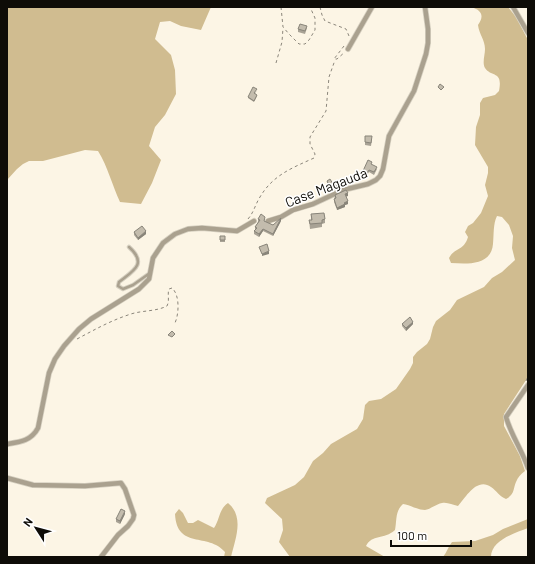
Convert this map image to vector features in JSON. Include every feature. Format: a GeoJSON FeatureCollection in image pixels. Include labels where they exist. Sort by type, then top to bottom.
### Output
{"type":"FeatureCollection","features":[{"type":"Feature","properties":{"kind":"street"},"geometry":{"type":"LineString","coordinates":[[348,49],[355,40],[372,7]]}},
{"type":"Feature","properties":{"kind":"street","name":"Case Magauda"},"geometry":{"type":"LineString","coordinates":[[268,222],[293,210],[312,204],[343,190],[368,184],[380,176],[383,169],[389,136],[414,91],[426,54],[428,29],[425,7]]}},
{"type":"Feature","properties":{"kind":"street"},"geometry":{"type":"LineString","coordinates":[[513,7],[528,33]]}},
{"type":"Feature","properties":{"kind":"street"},"geometry":{"type":"LineString","coordinates":[[7,444],[24,441],[34,436],[38,428],[49,373],[55,359],[71,339],[91,319],[139,289],[149,279],[154,258],[163,243],[175,234],[188,229],[202,228],[237,231],[254,222]]}},
{"type":"Feature","properties":{"kind":"street"},"geometry":{"type":"LineString","coordinates":[[528,385],[509,410],[506,417],[510,429],[524,455],[528,468]]}},
{"type":"Feature","properties":{"kind":"street"},"geometry":{"type":"LineString","coordinates":[[7,478],[33,485],[85,486],[121,483],[125,489],[134,515],[133,519],[101,557]]}},
{"type":"Feature","properties":{"kind":"lane"},"geometry":{"type":"LineString","coordinates":[[130,247],[137,254],[137,266],[134,271],[119,282],[118,286],[123,289],[128,288],[150,272]]}},
{"type":"Feature","properties":{"kind":"path"},"geometry":{"type":"LineString","coordinates":[[276,63],[282,42],[283,27],[281,7]]}},
{"type":"Feature","properties":{"kind":"path"},"geometry":{"type":"LineString","coordinates":[[283,27],[299,44],[306,44],[316,26],[310,7]]}},
{"type":"Feature","properties":{"kind":"path"},"geometry":{"type":"LineString","coordinates":[[245,222],[252,213],[260,197],[278,176],[288,169],[314,158],[315,154],[310,144],[310,137],[326,111],[329,77],[335,60],[334,57],[350,35],[346,29],[325,21],[320,7]]}},
{"type":"Feature","properties":{"kind":"path"},"geometry":{"type":"LineString","coordinates":[[335,60],[348,49]]}},
{"type":"Feature","properties":{"kind":"path"},"geometry":{"type":"LineString","coordinates":[[71,339],[73,340],[78,338],[100,326],[128,314],[148,310],[159,310],[167,306],[169,303],[168,292],[169,289],[172,288],[177,296],[178,315],[175,323]]}},
{"type":"Feature","properties":{"kind":"shaded area"},"geometry":{"type":"Polygon","coordinates":[[[7,7],[211,7],[201,30],[181,26],[170,21],[160,22],[155,39],[171,55],[175,70],[176,94],[165,115],[155,127],[149,146],[161,160],[152,183],[141,204],[120,202],[105,163],[98,151],[85,150],[43,161],[29,161],[17,169],[7,180],[7,7]]]}},
{"type":"Feature","properties":{"kind":"shaded area"},"geometry":{"type":"Polygon","coordinates":[[[471,7],[508,7],[516,17],[528,40],[528,377],[504,414],[504,426],[520,456],[525,471],[521,474],[512,493],[506,499],[491,487],[481,484],[472,489],[458,506],[442,503],[425,510],[403,504],[397,513],[395,530],[387,535],[375,538],[366,546],[385,557],[290,557],[279,542],[283,530],[282,519],[265,503],[267,498],[295,485],[304,477],[313,461],[331,444],[357,429],[363,419],[365,405],[369,401],[381,399],[396,389],[410,369],[413,363],[413,357],[427,344],[430,339],[436,321],[450,310],[457,300],[484,287],[492,278],[502,272],[515,260],[512,248],[513,236],[509,225],[502,217],[497,216],[494,226],[493,244],[488,256],[477,262],[464,264],[451,263],[449,258],[454,252],[464,245],[468,237],[465,232],[468,226],[473,223],[481,213],[488,196],[485,185],[488,167],[475,145],[476,127],[480,115],[480,103],[483,98],[495,95],[499,91],[500,84],[498,77],[488,71],[484,66],[485,46],[478,25],[481,18],[481,13],[471,7]]]}},
{"type":"Feature","properties":{"kind":"shaded area"},"geometry":{"type":"Polygon","coordinates":[[[228,503],[236,515],[237,522],[236,536],[231,557],[224,557],[225,552],[218,546],[187,537],[181,532],[177,525],[175,514],[179,509],[183,513],[188,523],[193,523],[198,520],[214,528],[221,511],[228,503]]]}},
{"type":"Feature","properties":{"kind":"shaded area"},"geometry":{"type":"Polygon","coordinates":[[[528,519],[528,528],[499,542],[492,551],[491,557],[443,557],[452,542],[475,541],[493,535],[503,529],[528,519]]]}},
{"type":"Feature","properties":{"kind":"building"},"geometry":{"type":"Polygon","coordinates":[[[300,24],[307,26],[305,31],[298,29],[300,24]]]}},
{"type":"Feature","properties":{"kind":"building"},"geometry":{"type":"Polygon","coordinates":[[[440,84],[444,87],[441,90],[438,87],[440,84]]]}},
{"type":"Feature","properties":{"kind":"building"},"geometry":{"type":"Polygon","coordinates":[[[253,87],[257,89],[254,93],[257,95],[254,101],[248,97],[253,87]]]}},
{"type":"Feature","properties":{"kind":"building"},"geometry":{"type":"Polygon","coordinates":[[[365,136],[372,136],[371,143],[365,142],[365,136]]]}},
{"type":"Feature","properties":{"kind":"building"},"geometry":{"type":"Polygon","coordinates":[[[368,160],[372,162],[371,164],[377,167],[374,172],[369,170],[367,173],[363,171],[368,160]]]}},
{"type":"Feature","properties":{"kind":"building"},"geometry":{"type":"Polygon","coordinates":[[[330,179],[336,186],[341,184],[331,189],[327,181],[330,179]]]}},
{"type":"Feature","properties":{"kind":"building"},"geometry":{"type":"Polygon","coordinates":[[[346,190],[348,193],[345,194],[348,201],[337,208],[334,199],[336,198],[335,195],[346,190]]]}},
{"type":"Feature","properties":{"kind":"building"},"geometry":{"type":"Polygon","coordinates":[[[324,213],[325,219],[322,220],[322,223],[310,224],[309,220],[312,220],[311,214],[324,213]]]}},
{"type":"Feature","properties":{"kind":"building"},"geometry":{"type":"Polygon","coordinates":[[[261,214],[265,217],[264,221],[273,225],[281,218],[273,234],[263,229],[259,234],[254,231],[257,228],[255,227],[260,220],[258,219],[261,214]]]}},
{"type":"Feature","properties":{"kind":"building"},"geometry":{"type":"Polygon","coordinates":[[[142,226],[146,231],[138,238],[134,232],[142,226]]]}},
{"type":"Feature","properties":{"kind":"building"},"geometry":{"type":"Polygon","coordinates":[[[220,236],[225,236],[225,240],[220,240],[220,236]]]}},
{"type":"Feature","properties":{"kind":"building"},"geometry":{"type":"Polygon","coordinates":[[[267,244],[269,251],[262,254],[259,247],[267,244]]]}},
{"type":"Feature","properties":{"kind":"building"},"geometry":{"type":"Polygon","coordinates":[[[410,317],[413,322],[406,328],[402,324],[410,317]]]}},
{"type":"Feature","properties":{"kind":"building"},"geometry":{"type":"Polygon","coordinates":[[[172,331],[175,334],[172,337],[168,335],[172,331]]]}},
{"type":"Feature","properties":{"kind":"building"},"geometry":{"type":"Polygon","coordinates":[[[121,509],[125,511],[120,521],[116,519],[121,509]]]}}]}
